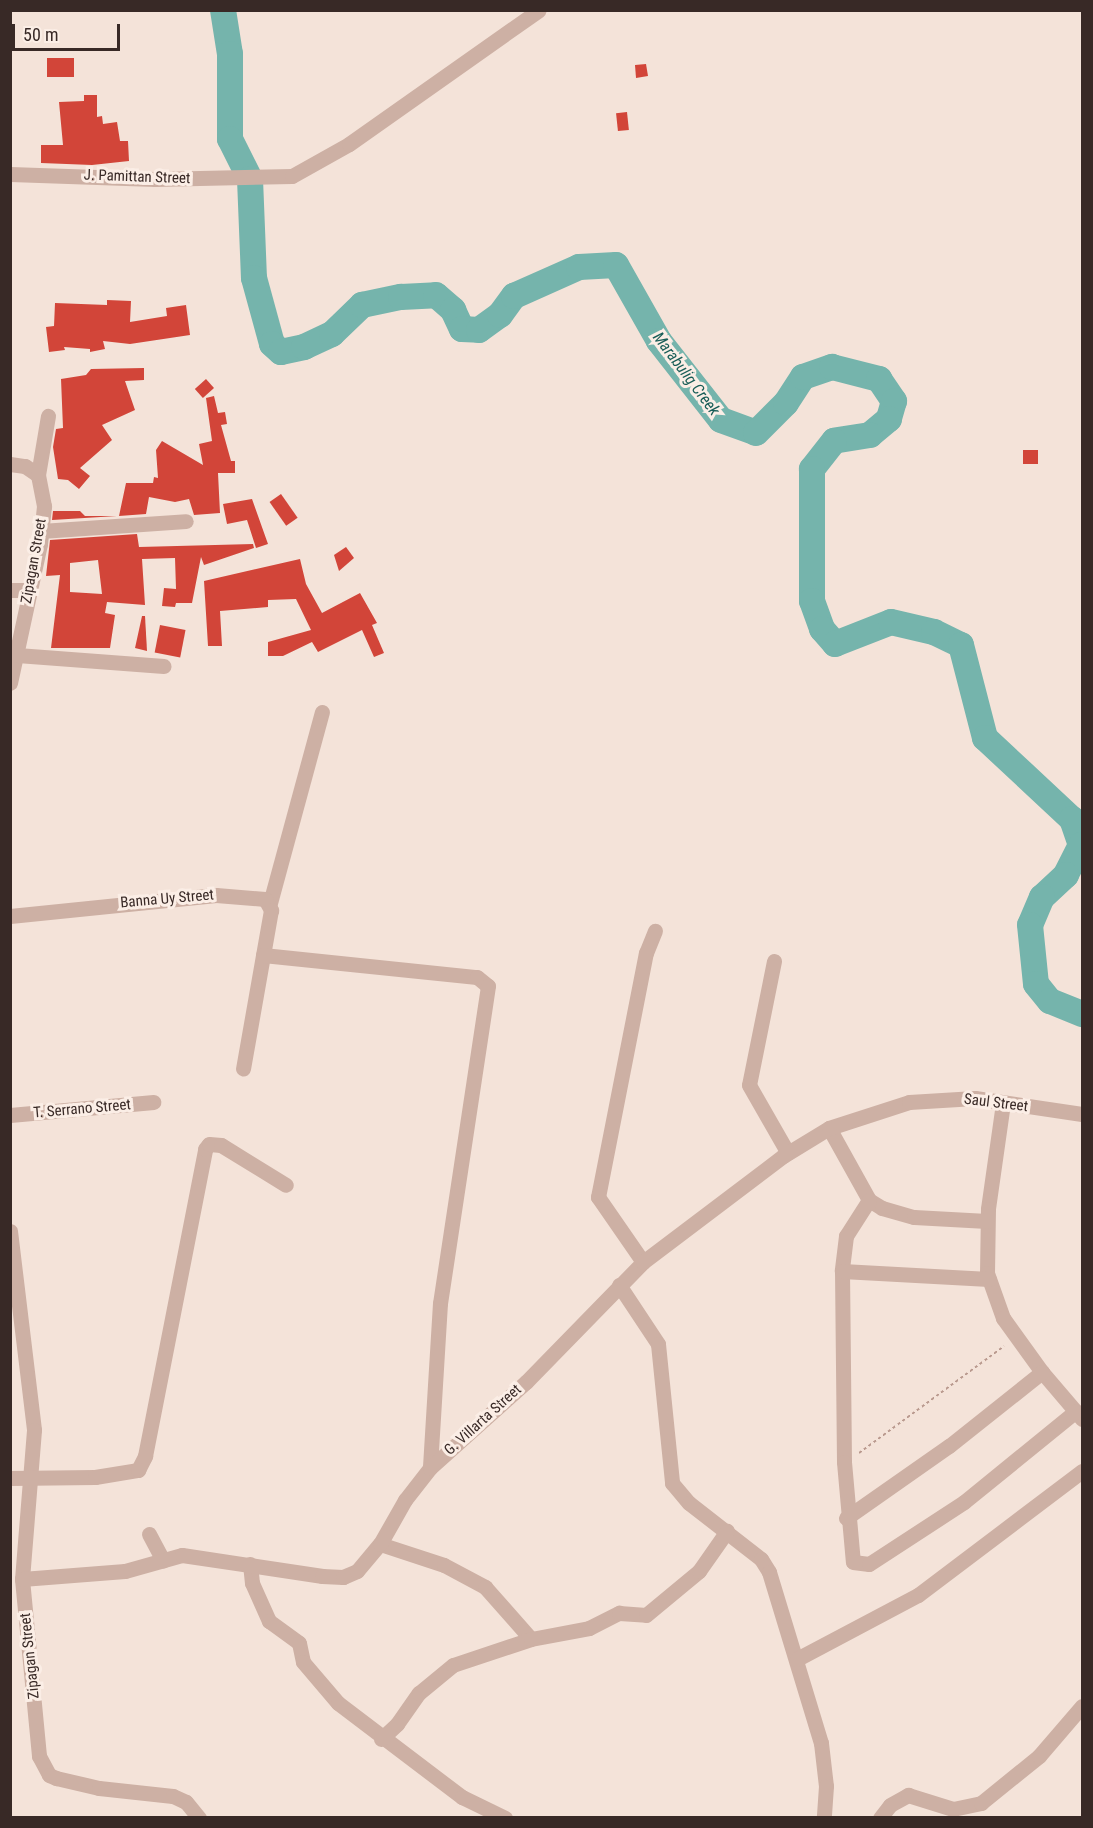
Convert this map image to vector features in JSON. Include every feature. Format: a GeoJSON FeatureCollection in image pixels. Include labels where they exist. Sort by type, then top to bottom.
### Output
{"type":"FeatureCollection","features":[{"type":"Feature","properties":{"kind":"street","name":"J. Pamittan Street"},"geometry":{"type":"LineString","coordinates":[[10,174],[222,178],[292,176],[308,170],[539,10]]}},
{"type":"Feature","properties":{"kind":"street"},"geometry":{"type":"LineString","coordinates":[[38,475],[48,416]]}},
{"type":"Feature","properties":{"kind":"street"},"geometry":{"type":"LineString","coordinates":[[10,464],[31,469],[38,475]]}},
{"type":"Feature","properties":{"kind":"street","name":"Zipagan Street"},"geometry":{"type":"LineString","coordinates":[[10,682],[41,531],[44,506],[38,475]]}},
{"type":"Feature","properties":{"kind":"street"},"geometry":{"type":"LineString","coordinates":[[41,531],[186,521]]}},
{"type":"Feature","properties":{"kind":"street"},"geometry":{"type":"LineString","coordinates":[[10,590],[29,590]]}},
{"type":"Feature","properties":{"kind":"street"},"geometry":{"type":"LineString","coordinates":[[17,655],[164,666]]}},
{"type":"Feature","properties":{"kind":"street"},"geometry":{"type":"LineString","coordinates":[[243,1069],[270,903],[322,712]]}},
{"type":"Feature","properties":{"kind":"street","name":"Banna Uy Street"},"geometry":{"type":"LineString","coordinates":[[10,916],[216,895],[248,895],[270,903]]}},
{"type":"Feature","properties":{"kind":"street"},"geometry":{"type":"LineString","coordinates":[[643,1262],[598,1197],[646,953],[655,931]]}},
{"type":"Feature","properties":{"kind":"street"},"geometry":{"type":"LineString","coordinates":[[263,955],[466,975],[477,977],[488,986],[440,1303],[430,1468]]}},
{"type":"Feature","properties":{"kind":"street"},"geometry":{"type":"LineString","coordinates":[[774,961],[749,1085],[788,1153]]}},
{"type":"Feature","properties":{"kind":"street","name":"Saul Street"},"geometry":{"type":"LineString","coordinates":[[909,1102],[975,1098],[1083,1114]]}},
{"type":"Feature","properties":{"kind":"street","name":"T. Serrano Street"},"geometry":{"type":"LineString","coordinates":[[10,1115],[153,1102]]}},
{"type":"Feature","properties":{"kind":"street","name":"G. Villarta Street"},"geometry":{"type":"LineString","coordinates":[[22,1579],[125,1571],[163,1560],[199,1556],[343,1577],[357,1571],[380,1544],[405,1500],[430,1468],[526,1382],[643,1262],[788,1153],[829,1128],[909,1102]]}},
{"type":"Feature","properties":{"kind":"street"},"geometry":{"type":"LineString","coordinates":[[869,1200],[846,1236],[842,1271],[846,1518],[850,1557],[856,1564],[869,1564],[964,1502],[1079,1415],[1042,1372],[1003,1318],[989,1279],[987,1221],[1003,1103]]}},
{"type":"Feature","properties":{"kind":"street"},"geometry":{"type":"LineString","coordinates":[[829,1128],[869,1200],[896,1214],[987,1221]]}},
{"type":"Feature","properties":{"kind":"street"},"geometry":{"type":"LineString","coordinates":[[10,1478],[32,1475],[130,1474],[138,1470],[145,1456],[204,1149],[209,1144],[221,1145],[286,1185]]}},
{"type":"Feature","properties":{"kind":"street","name":"Zipagan Street"},"geometry":{"type":"LineString","coordinates":[[10,1231],[31,1387],[32,1475],[22,1579],[39,1756],[49,1775],[99,1788],[173,1796],[186,1802],[199,1818]]}},
{"type":"Feature","properties":{"kind":"street"},"geometry":{"type":"LineString","coordinates":[[842,1271],[989,1279]]}},
{"type":"Feature","properties":{"kind":"street"},"geometry":{"type":"LineString","coordinates":[[619,1285],[658,1344],[672,1483],[689,1503],[761,1559],[769,1572],[821,1743],[826,1786],[824,1818]]}},
{"type":"Feature","properties":{"kind":"street"},"geometry":{"type":"LineString","coordinates":[[846,1518],[949,1446],[1042,1372]]}},
{"type":"Feature","properties":{"kind":"street"},"geometry":{"type":"LineString","coordinates":[[797,1659],[918,1595],[1083,1472]]}},
{"type":"Feature","properties":{"kind":"street"},"geometry":{"type":"LineString","coordinates":[[381,1739],[397,1724],[419,1693],[453,1665],[531,1639],[589,1628],[619,1613],[646,1616],[699,1571],[727,1531]]}},
{"type":"Feature","properties":{"kind":"street"},"geometry":{"type":"LineString","coordinates":[[149,1534],[163,1560]]}},
{"type":"Feature","properties":{"kind":"street"},"geometry":{"type":"LineString","coordinates":[[380,1544],[444,1565],[485,1587],[531,1639]]}},
{"type":"Feature","properties":{"kind":"street"},"geometry":{"type":"LineString","coordinates":[[250,1564],[252,1583],[269,1621],[299,1642],[303,1662],[338,1702],[381,1739],[462,1797],[506,1818]]}},
{"type":"Feature","properties":{"kind":"street"},"geometry":{"type":"LineString","coordinates":[[880,1818],[890,1805],[908,1795],[953,1809],[981,1803],[1039,1756],[1083,1706]]}},
{"type":"Feature","properties":{"kind":"path"},"geometry":{"type":"LineString","coordinates":[[844,1462],[885,1437],[1017,1337]]}},
{"type":"Feature","properties":{"kind":"building"},"geometry":{"type":"Polygon","coordinates":[[[47,58],[74,58],[74,77],[47,77],[47,58]]]}},
{"type":"Feature","properties":{"kind":"building"},"geometry":{"type":"Polygon","coordinates":[[[646,64],[648,76],[636,78],[635,65],[646,64]]]}},
{"type":"Feature","properties":{"kind":"building"},"geometry":{"type":"Polygon","coordinates":[[[84,95],[97,95],[97,117],[102,116],[103,124],[117,122],[120,141],[128,141],[129,161],[92,165],[41,163],[41,145],[63,145],[59,102],[84,101],[84,95]]]}},
{"type":"Feature","properties":{"kind":"building"},"geometry":{"type":"Polygon","coordinates":[[[627,112],[629,130],[618,131],[616,113],[627,112]]]}},
{"type":"Feature","properties":{"kind":"building"},"geometry":{"type":"Polygon","coordinates":[[[107,300],[131,301],[130,322],[167,316],[166,308],[186,305],[190,335],[130,344],[103,341],[105,349],[90,352],[90,349],[64,347],[65,350],[49,352],[46,327],[54,326],[55,303],[107,305],[107,300]]]}},
{"type":"Feature","properties":{"kind":"building"},"geometry":{"type":"Polygon","coordinates":[[[144,368],[144,380],[125,381],[135,410],[102,425],[112,440],[80,468],[90,476],[79,489],[68,480],[58,479],[53,447],[56,429],[63,428],[61,379],[86,375],[91,369],[144,368]]]}},
{"type":"Feature","properties":{"kind":"building"},"geometry":{"type":"Polygon","coordinates":[[[206,379],[214,388],[203,398],[195,389],[206,379]]]}},
{"type":"Feature","properties":{"kind":"building"},"geometry":{"type":"Polygon","coordinates":[[[214,396],[218,413],[225,412],[227,424],[221,425],[231,461],[235,461],[235,473],[218,473],[220,513],[194,515],[189,499],[175,502],[149,497],[146,514],[119,516],[126,483],[153,483],[154,477],[158,478],[156,450],[162,441],[203,465],[199,444],[212,441],[206,398],[214,396]]]}},
{"type":"Feature","properties":{"kind":"building"},"geometry":{"type":"Polygon","coordinates":[[[1023,450],[1038,450],[1038,464],[1023,464],[1023,450]]]}},
{"type":"Feature","properties":{"kind":"building"},"geometry":{"type":"Polygon","coordinates":[[[281,494],[298,518],[286,526],[270,502],[281,494]]]}},
{"type":"Feature","properties":{"kind":"building"},"geometry":{"type":"Polygon","coordinates":[[[252,499],[268,544],[256,548],[247,520],[227,524],[223,504],[252,499]]]}},
{"type":"Feature","properties":{"kind":"building"},"geometry":{"type":"Polygon","coordinates":[[[53,511],[80,511],[85,516],[117,516],[52,520],[53,511]]]}},
{"type":"Feature","properties":{"kind":"building"},"geometry":{"type":"Polygon","coordinates":[[[137,534],[139,547],[253,544],[254,548],[204,565],[201,557],[192,603],[176,603],[175,607],[162,606],[164,588],[176,589],[175,558],[142,559],[145,605],[107,602],[105,613],[115,615],[110,648],[51,648],[60,575],[46,576],[50,540],[137,534]],[[98,560],[70,563],[70,592],[102,594],[98,560]]]}},
{"type":"Feature","properties":{"kind":"building"},"geometry":{"type":"Polygon","coordinates":[[[346,547],[354,558],[339,571],[334,555],[346,547]]]}},
{"type":"Feature","properties":{"kind":"building"},"geometry":{"type":"Polygon","coordinates":[[[300,559],[306,584],[322,613],[360,593],[377,623],[372,625],[384,653],[374,657],[362,630],[318,652],[312,642],[283,656],[268,656],[268,642],[311,630],[296,599],[268,600],[268,607],[220,611],[222,646],[208,646],[204,581],[300,559]]]}},
{"type":"Feature","properties":{"kind":"building"},"geometry":{"type":"Polygon","coordinates":[[[142,616],[145,616],[147,651],[135,648],[142,616]]]}},
{"type":"Feature","properties":{"kind":"building"},"geometry":{"type":"Polygon","coordinates":[[[160,625],[186,630],[180,657],[155,652],[160,625]]]}},
{"type":"Feature","properties":{"kind":"waterway","name":"Marabulig Creek"},"geometry":{"type":"LineString","coordinates":[[223,10],[230,54],[230,139],[250,179],[254,278],[272,344],[281,352],[304,347],[332,334],[362,305],[401,297],[436,295],[453,310],[462,329],[479,330],[500,315],[514,296],[579,267],[616,265],[659,341],[721,420],[756,433],[786,403],[803,377],[832,367],[879,379],[894,401],[889,419],[870,435],[834,441],[812,469],[812,601],[822,629],[835,644],[891,622],[934,632],[961,645],[985,738],[1072,819],[1081,845],[1066,875],[1042,897],[1030,925],[1036,984],[1050,1001],[1082,1014]]}}]}
